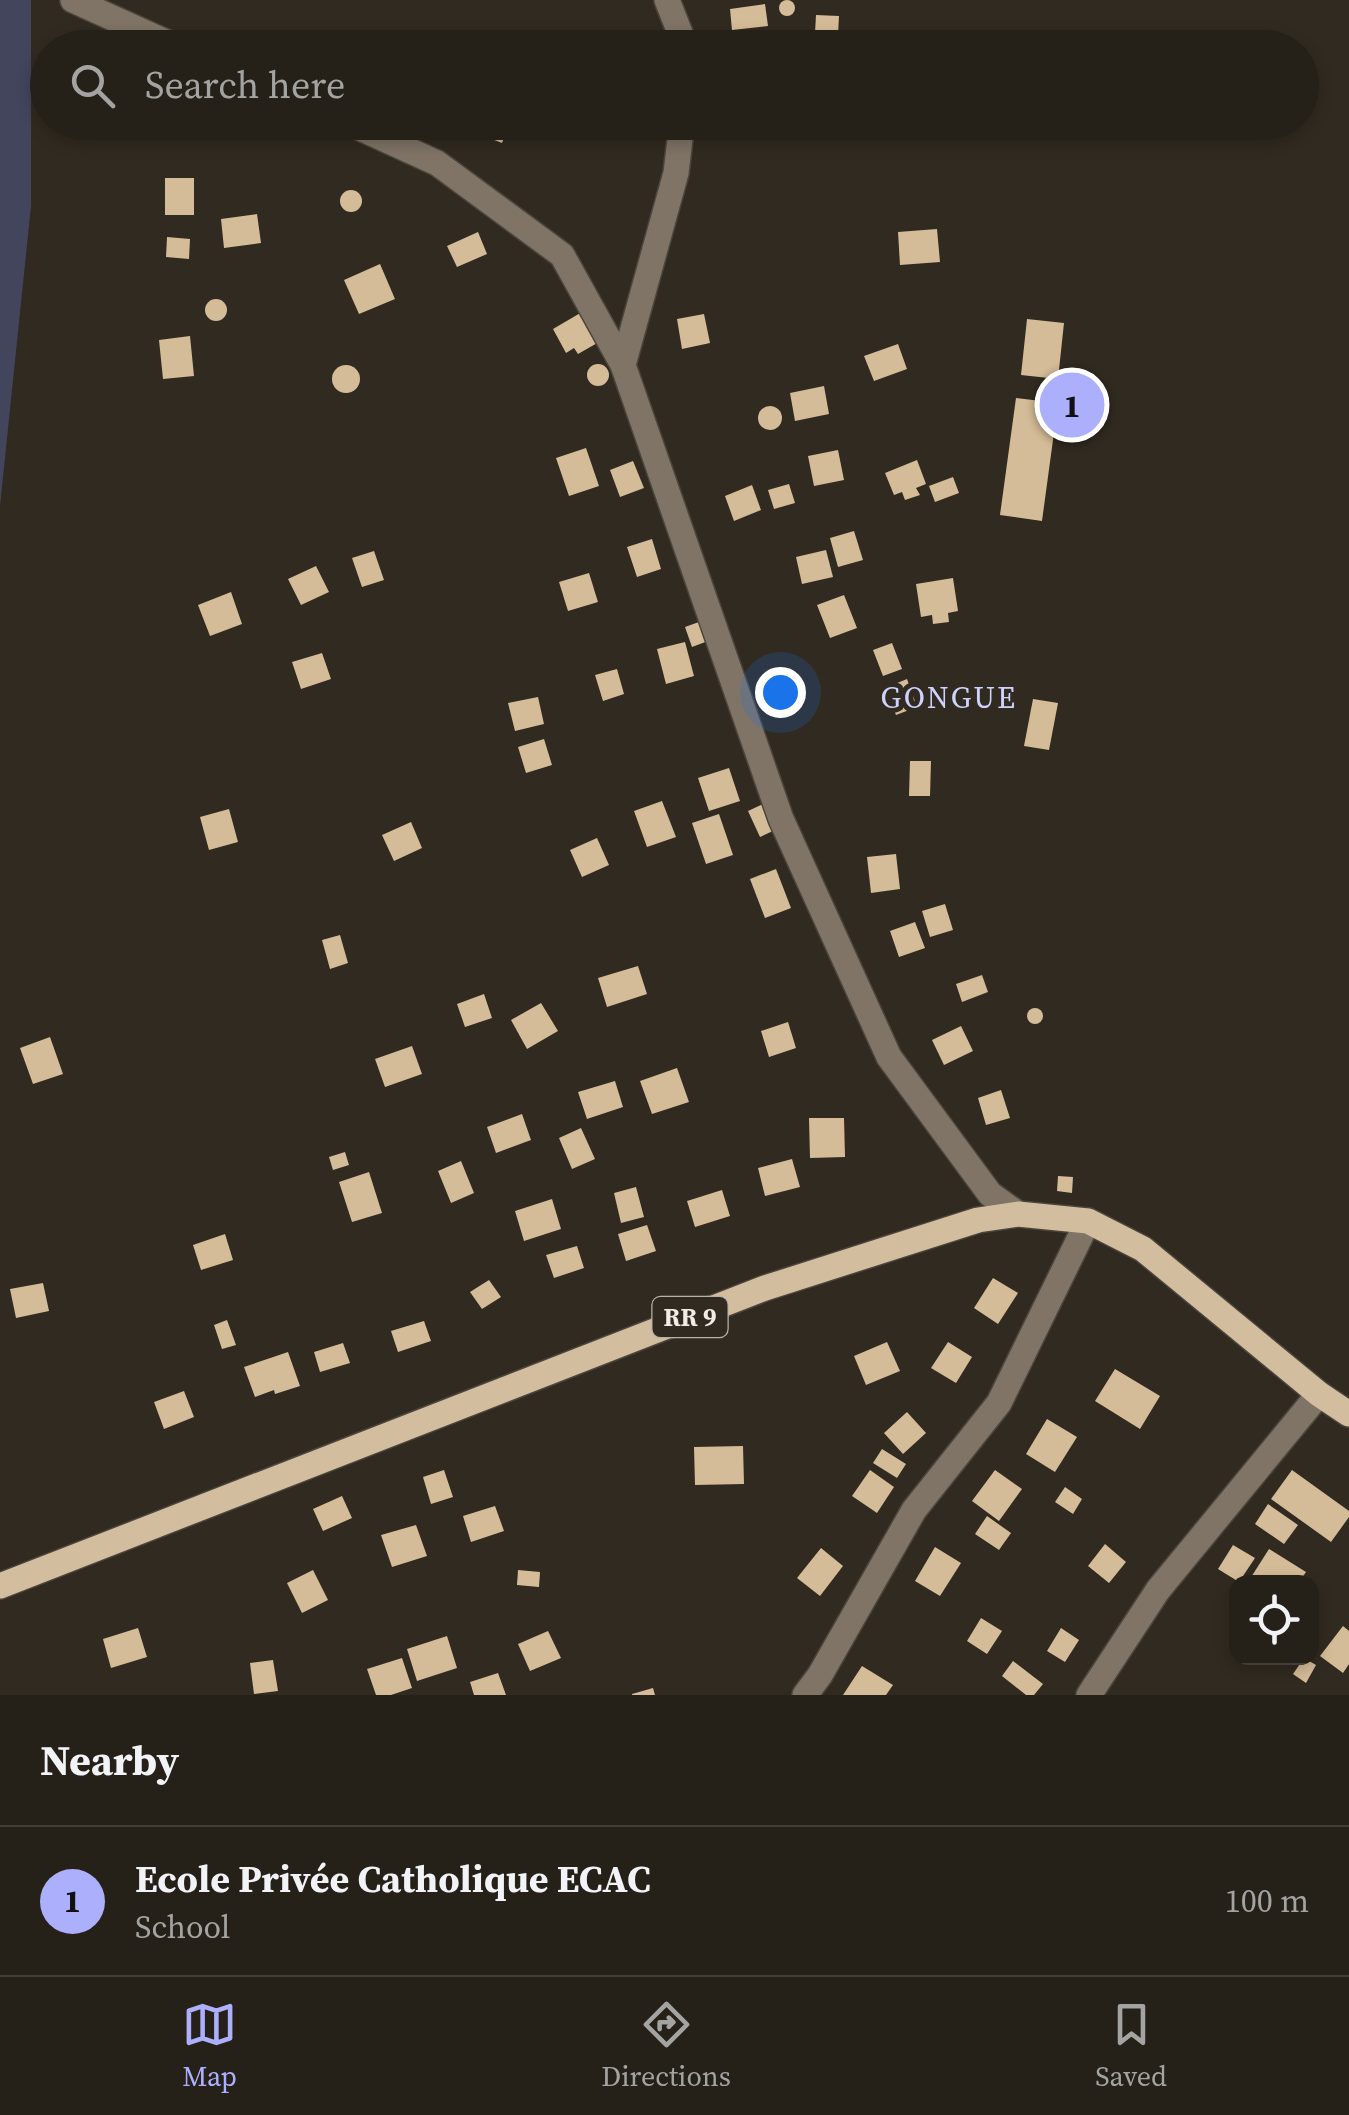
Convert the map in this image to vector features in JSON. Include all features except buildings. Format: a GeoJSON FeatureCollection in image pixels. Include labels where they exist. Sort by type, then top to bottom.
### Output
{"type":"FeatureCollection","features":[{"type":"Feature","properties":{"kind":"main road","name":"RR 9"},"geometry":{"type":"LineString","coordinates":[[0,1586],[765,1288],[978,1220],[1018,1214],[1088,1222],[1143,1249],[1318,1394],[1349,1414]]}},
{"type":"Feature","properties":{"kind":"street"},"geometry":{"type":"LineString","coordinates":[[73,0],[139,30]]}},
{"type":"Feature","properties":{"kind":"street"},"geometry":{"type":"LineString","coordinates":[[667,0],[679,30]]}},
{"type":"Feature","properties":{"kind":"street"},"geometry":{"type":"LineString","coordinates":[[386,140],[437,163],[562,255],[623,365],[782,818],[889,1056],[990,1194],[1018,1214]]}},
{"type":"Feature","properties":{"kind":"street"},"geometry":{"type":"LineString","coordinates":[[623,365],[676,173],[680,140]]}},
{"type":"Feature","properties":{"kind":"street"},"geometry":{"type":"LineString","coordinates":[[805,1695],[914,1510],[999,1403],[1088,1222]]}},
{"type":"Feature","properties":{"kind":"street"},"geometry":{"type":"LineString","coordinates":[[1088,1695],[1158,1590],[1318,1394]]}},
{"type":"Feature","properties":{"kind":"shaded area"},"geometry":{"type":"Polygon","coordinates":[[[0,0],[31,0],[31,206],[0,506],[0,0]]]}},
{"type":"Feature","properties":{"kind":"place","name":"Ecole Privée Catholique ECAC"},"geometry":{"type":"Point","coordinates":[1072,405]}},
{"type":"Feature","properties":{"kind":"district","name":"GONGUE"},"geometry":{"type":"Point","coordinates":[949,698]}}]}
